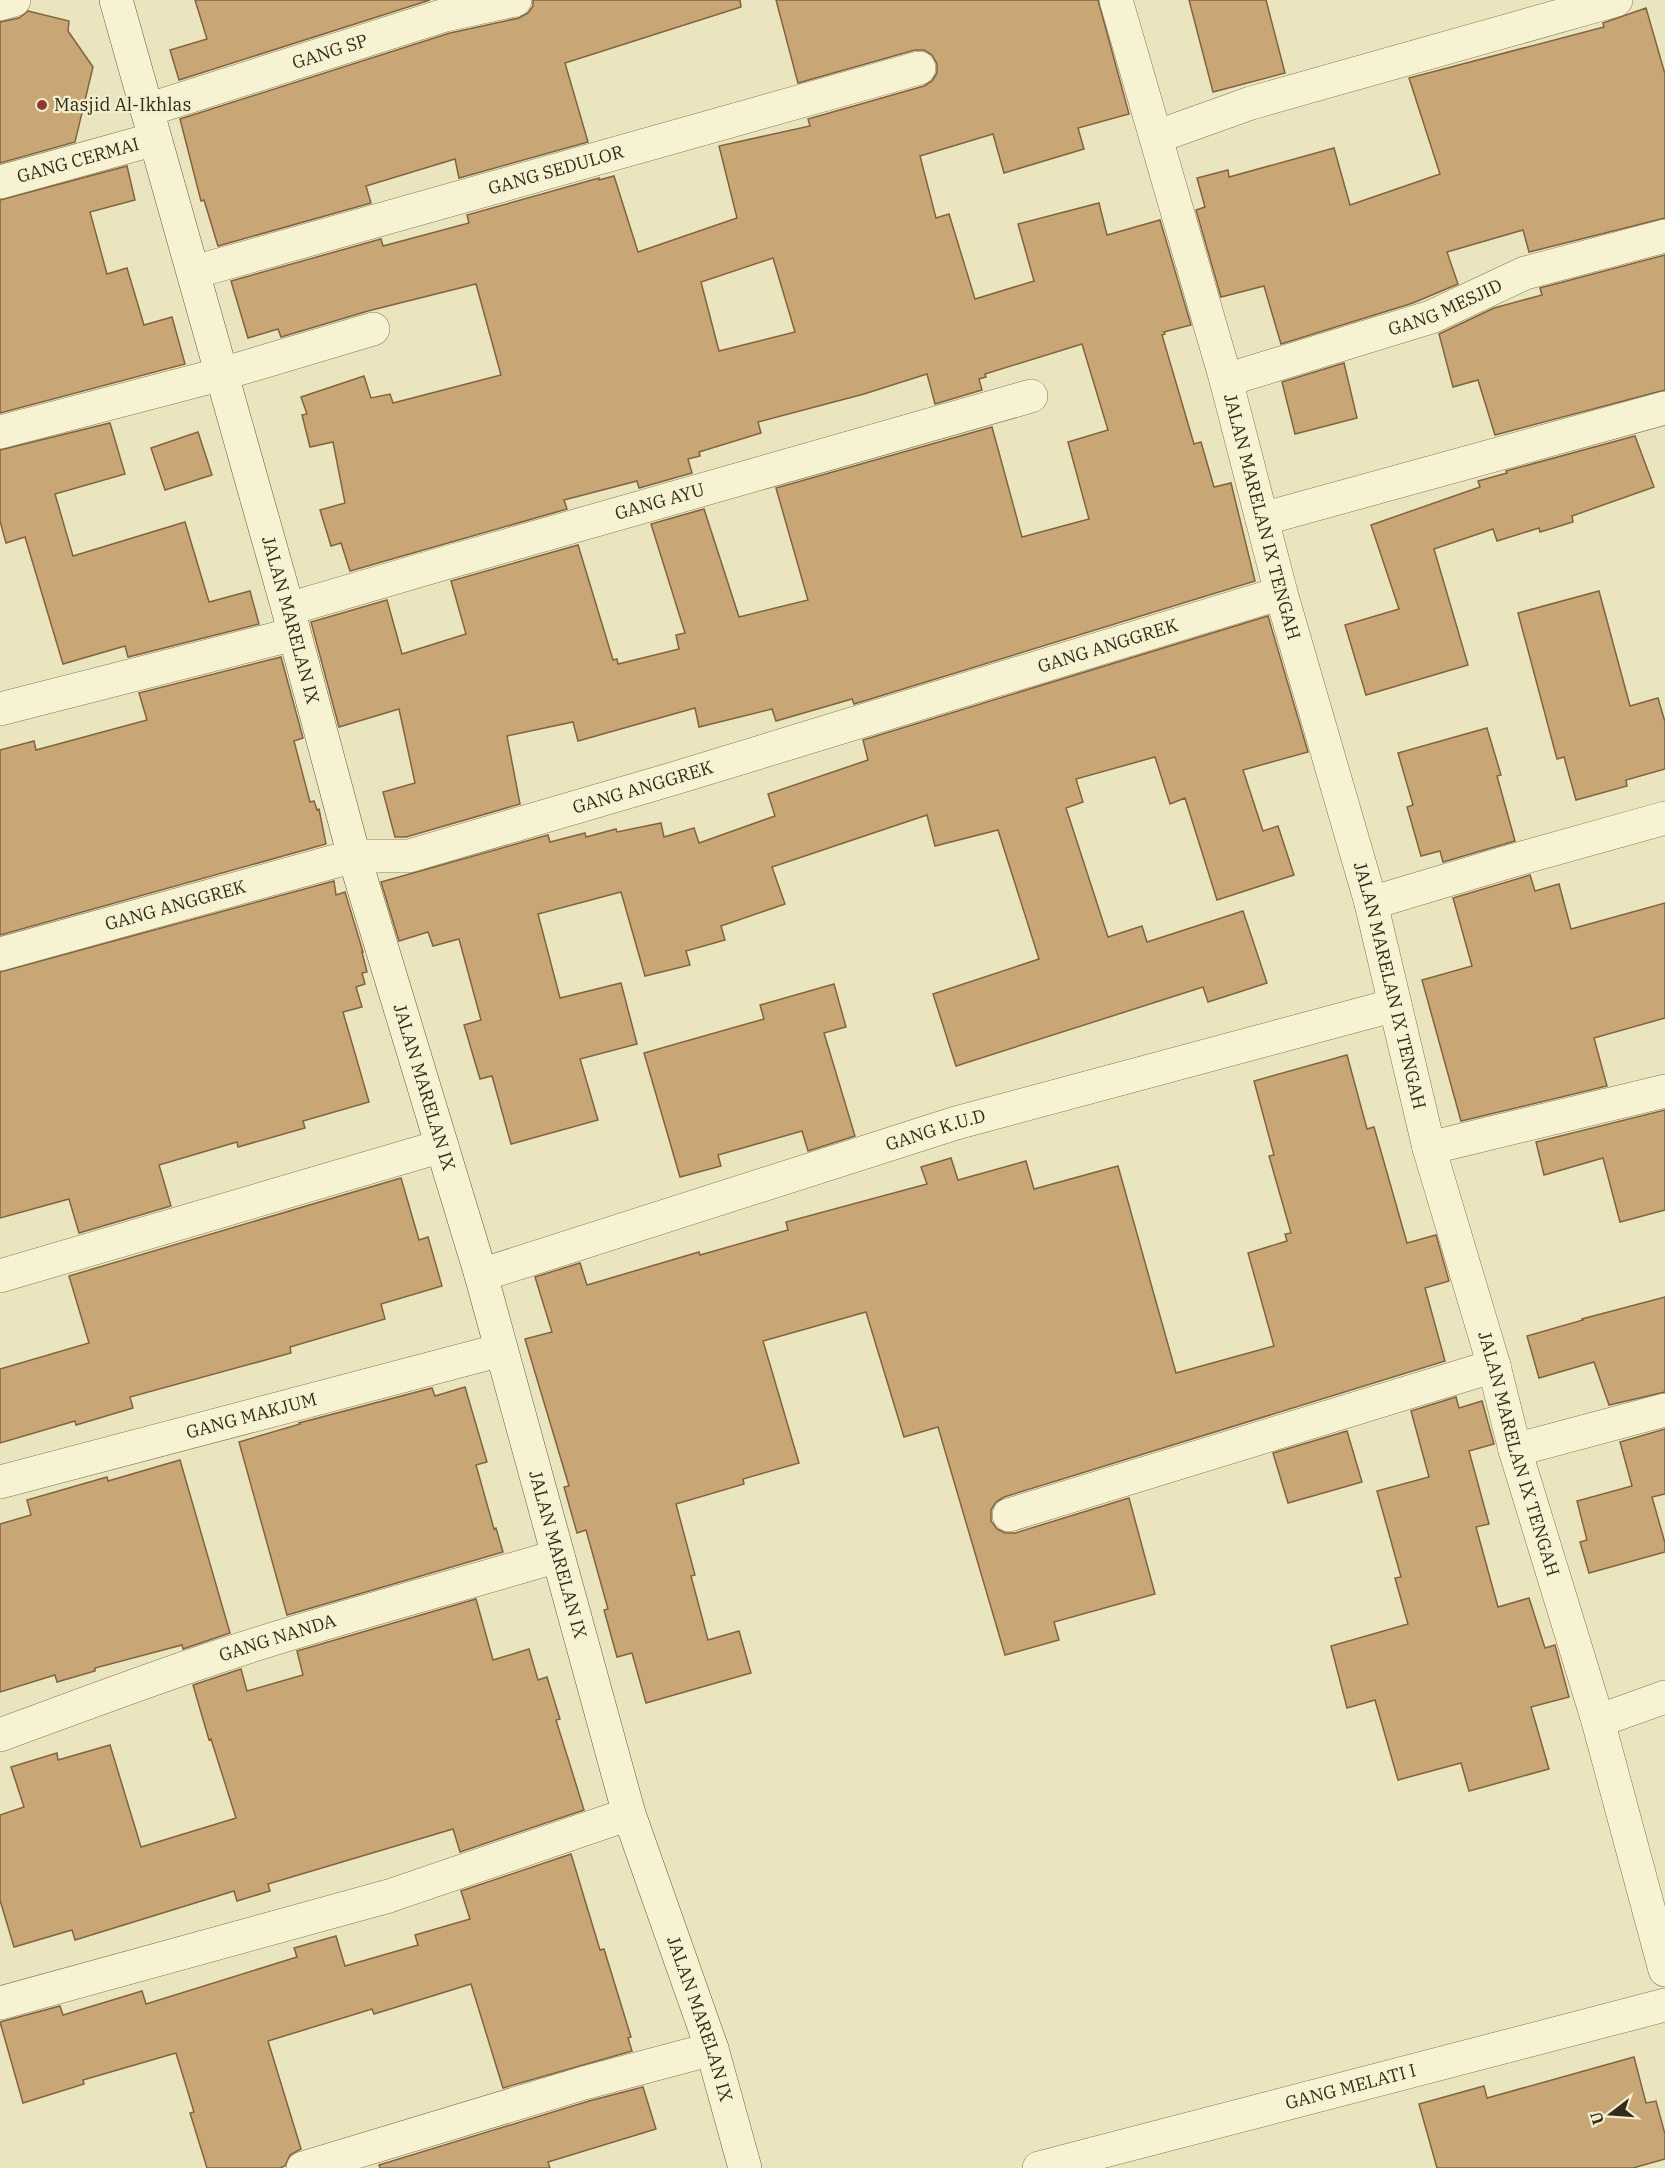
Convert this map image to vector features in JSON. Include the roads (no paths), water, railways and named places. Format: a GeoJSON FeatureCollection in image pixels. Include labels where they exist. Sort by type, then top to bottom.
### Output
{"type":"FeatureCollection","features":[{"type":"Feature","properties":{"kind":"street"},"geometry":{"type":"LineString","coordinates":[[0,4],[15,0]]}},
{"type":"Feature","properties":{"kind":"street","name":"JALAN MARELAN IX"},"geometry":{"type":"LineString","coordinates":[[116,0],[194,272],[354,856],[481,1275],[629,1814],[712,2049],[745,2168]]}},
{"type":"Feature","properties":{"kind":"street","name":"GANG SP"},"geometry":{"type":"LineString","coordinates":[[152,125],[445,15],[515,0]]}},
{"type":"Feature","properties":{"kind":"street","name":"JALAN MARELAN IX TENGAH"},"geometry":{"type":"LineString","coordinates":[[1116,0],[1226,380],[1281,593],[1371,903],[1429,1148],[1494,1366],[1515,1450],[1659,1915],[1665,1970]]}},
{"type":"Feature","properties":{"kind":"street"},"geometry":{"type":"LineString","coordinates":[[1156,137],[1251,103],[1616,0]]}},
{"type":"Feature","properties":{"kind":"street","name":"GANG SEDULOR"},"geometry":{"type":"LineString","coordinates":[[194,272],[919,68]]}},
{"type":"Feature","properties":{"kind":"street","name":"GANG CERMAI"},"geometry":{"type":"LineString","coordinates":[[0,182],[152,125]]}},
{"type":"Feature","properties":{"kind":"street","name":"GANG MESJID"},"geometry":{"type":"LineString","coordinates":[[1226,380],[1431,318],[1525,273],[1665,236]]}},
{"type":"Feature","properties":{"kind":"street"},"geometry":{"type":"LineString","coordinates":[[0,432],[222,374],[373,329]]}},
{"type":"Feature","properties":{"kind":"street","name":"GANG AYU"},"geometry":{"type":"LineString","coordinates":[[0,709],[291,621],[564,527],[711,488],[1031,396]]}},
{"type":"Feature","properties":{"kind":"street"},"geometry":{"type":"LineString","coordinates":[[1262,519],[1665,408]]}},
{"type":"Feature","properties":{"kind":"street","name":"GANG ANGGREK"},"geometry":{"type":"LineString","coordinates":[[0,954],[354,856],[409,856],[683,776],[1281,593]]}},
{"type":"Feature","properties":{"kind":"street"},"geometry":{"type":"LineString","coordinates":[[1371,903],[1665,818]]}},
{"type":"Feature","properties":{"kind":"street","name":"GANG K.U.D"},"geometry":{"type":"LineString","coordinates":[[481,1275],[956,1123],[1395,1005]]}},
{"type":"Feature","properties":{"kind":"street"},"geometry":{"type":"LineString","coordinates":[[1429,1148],[1665,1091]]}},
{"type":"Feature","properties":{"kind":"street"},"geometry":{"type":"LineString","coordinates":[[0,1276],[442,1146]]}},
{"type":"Feature","properties":{"kind":"street","name":"GANG MAKJUM"},"geometry":{"type":"LineString","coordinates":[[0,1482],[501,1350]]}},
{"type":"Feature","properties":{"kind":"street"},"geometry":{"type":"LineString","coordinates":[[1009,1515],[1494,1366]]}},
{"type":"Feature","properties":{"kind":"street"},"geometry":{"type":"LineString","coordinates":[[1515,1450],[1665,1410]]}},
{"type":"Feature","properties":{"kind":"street","name":"GANG NANDA"},"geometry":{"type":"LineString","coordinates":[[0,1735],[213,1658],[339,1618],[390,1606],[558,1556]]}},
{"type":"Feature","properties":{"kind":"street"},"geometry":{"type":"LineString","coordinates":[[1598,1721],[1665,1697]]}},
{"type":"Feature","properties":{"kind":"street"},"geometry":{"type":"LineString","coordinates":[[0,2003],[389,1896],[629,1814]]}},
{"type":"Feature","properties":{"kind":"street","name":"GANG MELATI I"},"geometry":{"type":"LineString","coordinates":[[1039,2168],[1665,2005]]}},
{"type":"Feature","properties":{"kind":"street"},"geometry":{"type":"LineString","coordinates":[[303,2168],[584,2083],[712,2049]]}},
{"type":"Feature","properties":{"kind":"place","name":"Masjid Al-Ikhlas"},"geometry":{"type":"Point","coordinates":[42,105]}}]}
